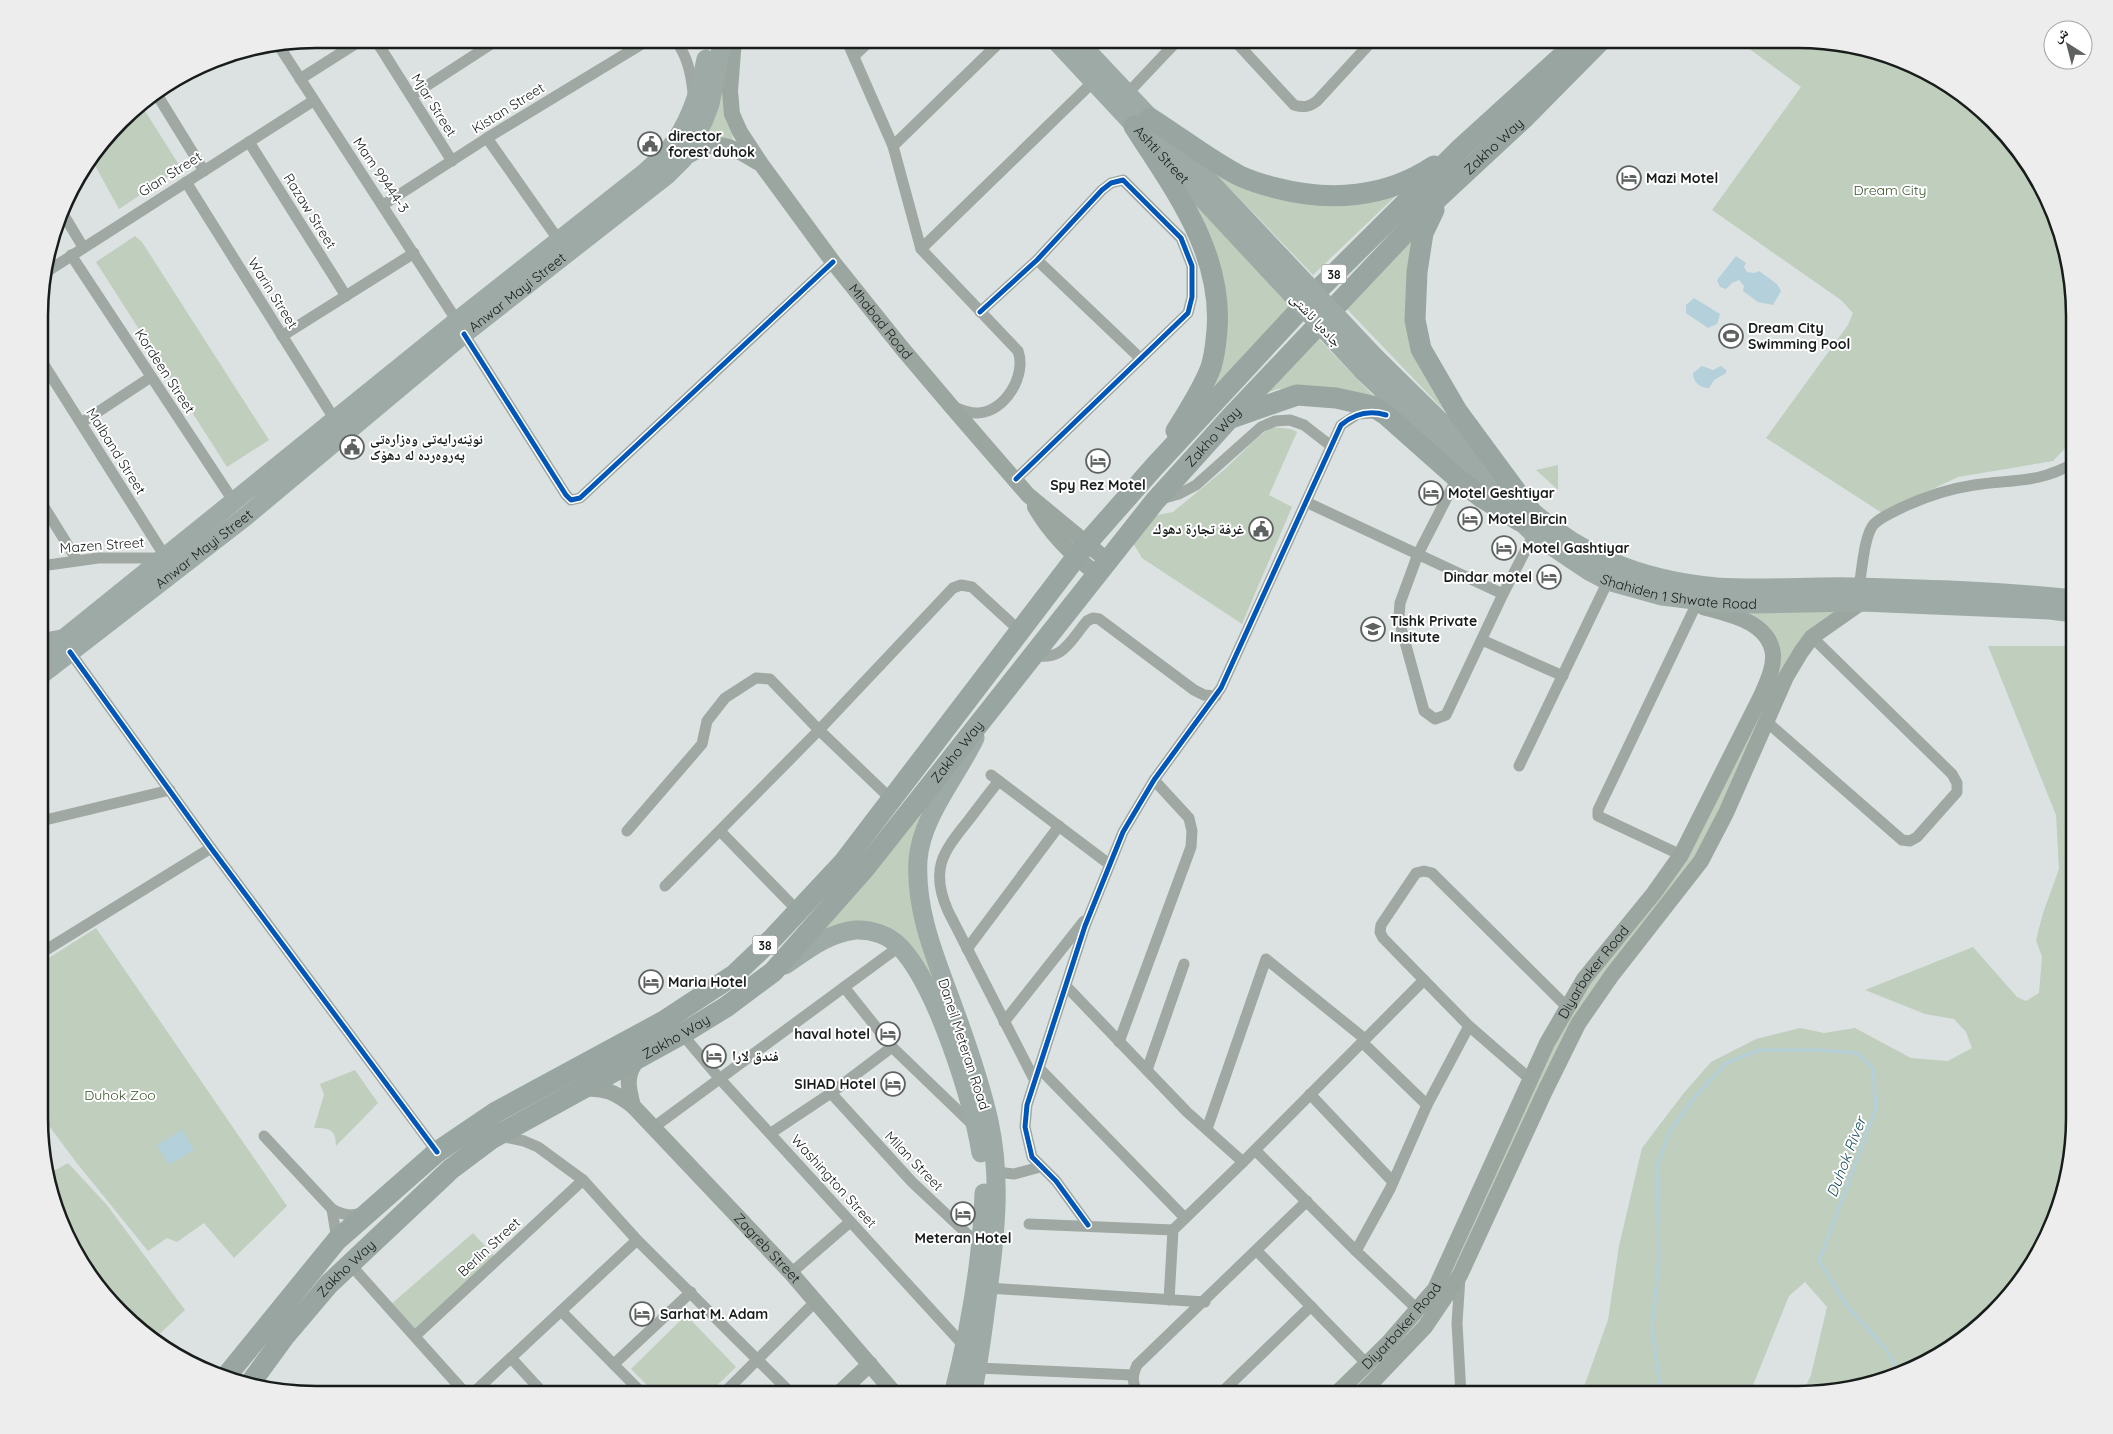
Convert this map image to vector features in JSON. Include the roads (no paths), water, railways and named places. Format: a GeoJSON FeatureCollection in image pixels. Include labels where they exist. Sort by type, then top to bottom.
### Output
{"type":"FeatureCollection","features":[{"type":"Feature","properties":{"kind":"highway","name":"Zakho Way"},"geometry":{"type":"LineString","coordinates":[[230,1372],[337,1240],[437,1152],[496,1112],[664,1021],[734,975],[843,863],[1082,551],[1154,467],[1319,289],[1461,148],[1571,48]]}},
{"type":"Feature","properties":{"kind":"highway","name":"Zakho Way"},"geometry":{"type":"LineString","coordinates":[[254,1379],[284,1337],[329,1284],[349,1263],[451,1169],[498,1136],[682,1034],[726,1007],[773,972],[865,868],[1155,501],[1229,419],[1439,197],[1522,120],[1593,48]]}},
{"type":"Feature","properties":{"kind":"highway"},"geometry":{"type":"LineString","coordinates":[[1142,122],[1241,176],[1289,191],[1327,197],[1358,195],[1397,185],[1424,173],[1461,148]]}},
{"type":"Feature","properties":{"kind":"highway"},"geometry":{"type":"LineString","coordinates":[[1142,122],[1169,183],[1180,197],[1198,231],[1209,261],[1218,312],[1216,346],[1211,367],[1154,467]]}},
{"type":"Feature","properties":{"kind":"highway"},"geometry":{"type":"LineString","coordinates":[[1439,197],[1423,233],[1417,272],[1415,320],[1421,349],[1457,411],[1528,521]]}},
{"type":"Feature","properties":{"kind":"highway"},"geometry":{"type":"LineString","coordinates":[[1229,419],[1297,395],[1358,402],[1372,406],[1386,415],[1481,497],[1528,521]]}},
{"type":"Feature","properties":{"kind":"main road","name":"Anwar Mayi Street"},"geometry":{"type":"LineString","coordinates":[[48,669],[244,517],[560,242],[644,174],[669,149],[687,120],[695,104],[704,73],[708,48]]}},
{"type":"Feature","properties":{"kind":"main road","name":"Anwar Mayi Street"},"geometry":{"type":"LineString","coordinates":[[48,652],[335,420],[667,175],[684,159],[704,120],[710,104],[721,48]]}},
{"type":"Feature","properties":{"kind":"main road","name":"Mhabad Road"},"geometry":{"type":"LineString","coordinates":[[733,48],[730,91],[732,114],[740,132],[761,164],[833,262],[901,348],[1028,494],[1082,551],[1102,567]]}},
{"type":"Feature","properties":{"kind":"main road","name":"Ashti Street"},"geometry":{"type":"LineString","coordinates":[[1063,48],[1094,81],[1142,122],[1274,263]]}},
{"type":"Feature","properties":{"kind":"main road","name":"Ashti Street"},"geometry":{"type":"LineString","coordinates":[[1084,48],[1126,95],[1142,122]]}},
{"type":"Feature","properties":{"kind":"main road"},"geometry":{"type":"LineString","coordinates":[[684,159],[704,147],[718,145],[728,146],[761,164]]}},
{"type":"Feature","properties":{"kind":"main road","name":"جادەیا ئاشتی"},"geometry":{"type":"LineString","coordinates":[[1274,263],[1369,364]]}},
{"type":"Feature","properties":{"kind":"main road","name":"Shahiden 1 Shwate Road"},"geometry":{"type":"LineString","coordinates":[[1369,364],[1528,521],[1589,571],[1608,581],[1662,596],[1718,603],[1756,604],[1861,595],[2026,594],[2066,598]]}},
{"type":"Feature","properties":{"kind":"main road","name":"Shahiden 1 Shwate Road"},"geometry":{"type":"LineString","coordinates":[[1528,521],[1562,535],[1596,556],[1630,570],[1670,580],[1736,587],[2066,612]]}},
{"type":"Feature","properties":{"kind":"main road","name":"Diyarbaker Road"},"geometry":{"type":"LineString","coordinates":[[1369,1386],[1425,1327],[1460,1275],[1578,1024],[1612,975],[1701,862],[1748,765],[1786,677],[1812,637],[1861,595]]}},
{"type":"Feature","properties":{"kind":"main road","name":"Diyarbaker Road"},"geometry":{"type":"LineString","coordinates":[[1344,1386],[1418,1310],[1435,1288],[1547,1043],[1584,979],[1654,893],[1681,855],[1768,680],[1773,653],[1766,637],[1751,624],[1734,616],[1662,596]]}},
{"type":"Feature","properties":{"kind":"main road","name":"Daneil Meteran Road"},"geometry":{"type":"LineString","coordinates":[[955,1386],[965,1347],[980,1246],[983,1218],[983,1128],[974,1068],[924,927],[919,897],[918,859],[929,820],[966,756],[988,710]]}},
{"type":"Feature","properties":{"kind":"main road"},"geometry":{"type":"LineString","coordinates":[[1731,757],[1748,765]]}},
{"type":"Feature","properties":{"kind":"main road","name":"Daneil Meteran Road"},"geometry":{"type":"LineString","coordinates":[[773,972],[827,937],[856,930],[884,934],[900,946],[918,970],[941,1018],[983,1128],[996,1172],[996,1220],[978,1368],[974,1386]]}},
{"type":"Feature","properties":{"kind":"main road"},"geometry":{"type":"LineString","coordinates":[[633,1106],[628,1080],[631,1068],[638,1059]]}},
{"type":"Feature","properties":{"kind":"main road","name":"Zagreb Street"},"geometry":{"type":"LineString","coordinates":[[584,1089],[611,1090],[633,1106],[791,1273],[888,1386]]}},
{"type":"Feature","properties":{"kind":"main road"},"geometry":{"type":"LineString","coordinates":[[847,1386],[870,1364]]}},
{"type":"Feature","properties":{"kind":"street"},"geometry":{"type":"LineString","coordinates":[[300,79],[349,48]]}},
{"type":"Feature","properties":{"kind":"street","name":"Mjar Street"},"geometry":{"type":"LineString","coordinates":[[381,48],[452,161]]}},
{"type":"Feature","properties":{"kind":"street"},"geometry":{"type":"LineString","coordinates":[[411,96],[485,48]]}},
{"type":"Feature","properties":{"kind":"street","name":"Kistan Street"},"geometry":{"type":"LineString","coordinates":[[383,205],[487,138],[635,48]]}},
{"type":"Feature","properties":{"kind":"street"},"geometry":{"type":"LineString","coordinates":[[681,48],[689,66],[695,104]]}},
{"type":"Feature","properties":{"kind":"street"},"geometry":{"type":"LineString","coordinates":[[850,48],[892,146],[921,249],[1018,351],[1021,361],[1020,373],[1012,390],[989,411],[977,414],[951,406]]}},
{"type":"Feature","properties":{"kind":"street"},"geometry":{"type":"LineString","coordinates":[[854,56],[862,48]]}},
{"type":"Feature","properties":{"kind":"street"},"geometry":{"type":"LineString","coordinates":[[892,146],[994,48]]}},
{"type":"Feature","properties":{"kind":"street"},"geometry":{"type":"LineString","coordinates":[[1126,95],[1170,48]]}},
{"type":"Feature","properties":{"kind":"street"},"geometry":{"type":"LineString","coordinates":[[1241,48],[1294,104],[1302,107],[1310,106],[1317,101],[1366,48]]}},
{"type":"Feature","properties":{"kind":"street","name":"Mam 99444-3"},"geometry":{"type":"LineString","coordinates":[[281,50],[313,101],[414,252],[566,495],[571,500],[580,498],[833,262]]}},
{"type":"Feature","properties":{"kind":"street"},"geometry":{"type":"LineString","coordinates":[[921,249],[1094,81]]}},
{"type":"Feature","properties":{"kind":"street"},"geometry":{"type":"LineString","coordinates":[[159,98],[204,170]]}},
{"type":"Feature","properties":{"kind":"street","name":"Gian Street"},"geometry":{"type":"LineString","coordinates":[[52,268],[313,101]]}},
{"type":"Feature","properties":{"kind":"street"},"geometry":{"type":"LineString","coordinates":[[487,138],[560,242]]}},
{"type":"Feature","properties":{"kind":"street","name":"Razaw Street"},"geometry":{"type":"LineString","coordinates":[[249,142],[346,296]]}},
{"type":"Feature","properties":{"kind":"street"},"geometry":{"type":"LineString","coordinates":[[980,312],[1037,260],[1102,190],[1111,183],[1123,180],[1181,238],[1192,266],[1192,297],[1188,313],[1016,479]]}},
{"type":"Feature","properties":{"kind":"street","name":"Warin Street"},"geometry":{"type":"LineString","coordinates":[[186,182],[335,420]]}},
{"type":"Feature","properties":{"kind":"street"},"geometry":{"type":"LineString","coordinates":[[66,219],[83,247]]}},
{"type":"Feature","properties":{"kind":"street"},"geometry":{"type":"LineString","coordinates":[[282,336],[414,252]]}},
{"type":"Feature","properties":{"kind":"street","name":"Kordeen Street"},"geometry":{"type":"LineString","coordinates":[[71,255],[234,502]]}},
{"type":"Feature","properties":{"kind":"street"},"geometry":{"type":"LineString","coordinates":[[1037,260],[1140,358]]}},
{"type":"Feature","properties":{"kind":"street","name":"Malband Street"},"geometry":{"type":"LineString","coordinates":[[48,374],[166,558]]}},
{"type":"Feature","properties":{"kind":"street"},"geometry":{"type":"LineString","coordinates":[[81,423],[151,377]]}},
{"type":"Feature","properties":{"kind":"street"},"geometry":{"type":"LineString","coordinates":[[1088,1225],[1056,1181],[1032,1157],[1025,1128],[1027,1105],[1108,864],[1123,832],[1154,780],[1216,696],[1227,677],[1342,425],[1349,419],[1367,412],[1386,415]]}},
{"type":"Feature","properties":{"kind":"street"},"geometry":{"type":"LineString","coordinates":[[1155,501],[1179,494],[1196,485],[1261,427],[1275,421],[1298,422],[1331,446]]}},
{"type":"Feature","properties":{"kind":"street"},"geometry":{"type":"LineString","coordinates":[[1861,595],[1868,535],[1874,524],[1890,514],[1919,499],[1948,490],[1974,485],[2034,479],[2057,473],[2066,468]]}},
{"type":"Feature","properties":{"kind":"street"},"geometry":{"type":"LineString","coordinates":[[1457,478],[1418,554],[1400,603],[1399,617],[1424,711],[1435,719],[1446,715],[1482,640],[1503,594],[1528,521]]}},
{"type":"Feature","properties":{"kind":"street"},"geometry":{"type":"LineString","coordinates":[[1306,502],[1503,594]]}},
{"type":"Feature","properties":{"kind":"street"},"geometry":{"type":"LineString","coordinates":[[48,513],[78,560]]}},
{"type":"Feature","properties":{"kind":"street","name":"Mazen Street"},"geometry":{"type":"LineString","coordinates":[[48,565],[78,560],[121,557],[166,558]]}},
{"type":"Feature","properties":{"kind":"street"},"geometry":{"type":"LineString","coordinates":[[1520,766],[1608,581]]}},
{"type":"Feature","properties":{"kind":"street"},"geometry":{"type":"LineString","coordinates":[[665,886],[820,730],[957,586],[967,585],[972,587],[1020,631]]}},
{"type":"Feature","properties":{"kind":"street"},"geometry":{"type":"LineString","coordinates":[[1681,855],[1598,816],[1598,810],[1696,605]]}},
{"type":"Feature","properties":{"kind":"street"},"geometry":{"type":"LineString","coordinates":[[1032,655],[1044,658],[1054,656],[1063,650],[1087,621],[1092,618],[1099,619],[1194,690],[1216,696]]}},
{"type":"Feature","properties":{"kind":"street"},"geometry":{"type":"LineString","coordinates":[[48,637],[73,632]]}},
{"type":"Feature","properties":{"kind":"street"},"geometry":{"type":"LineString","coordinates":[[1767,722],[1902,840],[1910,841],[1917,837],[1957,792],[1957,783],[1952,774],[1812,637]]}},
{"type":"Feature","properties":{"kind":"street"},"geometry":{"type":"LineString","coordinates":[[1482,640],[1563,676]]}},
{"type":"Feature","properties":{"kind":"street"},"geometry":{"type":"LineString","coordinates":[[70,652],[211,848],[437,1152]]}},
{"type":"Feature","properties":{"kind":"street"},"geometry":{"type":"LineString","coordinates":[[627,831],[702,744],[707,721],[725,698],[756,678],[770,679],[892,800]]}},
{"type":"Feature","properties":{"kind":"street"},"geometry":{"type":"LineString","coordinates":[[1035,1081],[944,901],[939,883],[940,866],[951,842],[995,778],[1108,864]]}},
{"type":"Feature","properties":{"kind":"street"},"geometry":{"type":"LineString","coordinates":[[1120,1042],[1191,847],[1192,831],[1189,818],[1154,780]]}},
{"type":"Feature","properties":{"kind":"street"},"geometry":{"type":"LineString","coordinates":[[48,819],[170,790]]}},
{"type":"Feature","properties":{"kind":"street"},"geometry":{"type":"LineString","coordinates":[[968,948],[1059,826]]}},
{"type":"Feature","properties":{"kind":"street"},"geometry":{"type":"LineString","coordinates":[[720,831],[798,911]]}},
{"type":"Feature","properties":{"kind":"street"},"geometry":{"type":"LineString","coordinates":[[48,949],[211,848]]}},
{"type":"Feature","properties":{"kind":"street"},"geometry":{"type":"LineString","coordinates":[[1530,1080],[1469,1026],[1383,938],[1380,932],[1381,925],[1416,873],[1424,871],[1432,873],[1567,1007]]}},
{"type":"Feature","properties":{"kind":"street"},"geometry":{"type":"LineString","coordinates":[[1004,1022],[1090,914]]}},
{"type":"Feature","properties":{"kind":"street"},"geometry":{"type":"LineString","coordinates":[[654,1127],[900,946]]}},
{"type":"Feature","properties":{"kind":"street"},"geometry":{"type":"LineString","coordinates":[[1207,1129],[1266,959],[1363,1040],[1427,1105]]}},
{"type":"Feature","properties":{"kind":"street"},"geometry":{"type":"LineString","coordinates":[[1147,1070],[1184,964]]}},
{"type":"Feature","properties":{"kind":"street"},"geometry":{"type":"LineString","coordinates":[[1169,1300],[1173,1230],[1244,1162],[1424,980]]}},
{"type":"Feature","properties":{"kind":"street"},"geometry":{"type":"LineString","coordinates":[[1066,986],[1187,1112],[1244,1162]]}},
{"type":"Feature","properties":{"kind":"street"},"geometry":{"type":"LineString","coordinates":[[844,987],[892,1047],[948,1104],[983,1128]]}},
{"type":"Feature","properties":{"kind":"street"},"geometry":{"type":"LineString","coordinates":[[1356,1251],[1393,1182],[1427,1105],[1469,1026]]}},
{"type":"Feature","properties":{"kind":"street","name":"Washington Street"},"geometry":{"type":"LineString","coordinates":[[682,1034],[720,1079],[965,1347]]}},
{"type":"Feature","properties":{"kind":"street"},"geometry":{"type":"LineString","coordinates":[[771,1133],[831,1093],[892,1047]]}},
{"type":"Feature","properties":{"kind":"street"},"geometry":{"type":"LineString","coordinates":[[1040,1069],[1185,1218]]}},
{"type":"Feature","properties":{"kind":"street","name":"Milan Street"},"geometry":{"type":"LineString","coordinates":[[831,1093],[912,1182],[980,1246]]}},
{"type":"Feature","properties":{"kind":"street"},"geometry":{"type":"LineString","coordinates":[[1310,1094],[1393,1182]]}},
{"type":"Feature","properties":{"kind":"street"},"geometry":{"type":"LineString","coordinates":[[264,1136],[332,1209],[342,1214],[358,1214],[376,1205]]}},
{"type":"Feature","properties":{"kind":"street"},"geometry":{"type":"LineString","coordinates":[[498,1136],[524,1141],[538,1147],[583,1180],[638,1240],[784,1386]]}},
{"type":"Feature","properties":{"kind":"street"},"geometry":{"type":"LineString","coordinates":[[1256,1150],[1356,1251],[1418,1310]]}},
{"type":"Feature","properties":{"kind":"street"},"geometry":{"type":"LineString","coordinates":[[996,1172],[1023,1173],[1040,1167]]}},
{"type":"Feature","properties":{"kind":"street","name":"Berlin Street"},"geometry":{"type":"LineString","coordinates":[[414,1336],[583,1180]]}},
{"type":"Feature","properties":{"kind":"street"},"geometry":{"type":"LineString","coordinates":[[1135,1386],[1132,1375],[1138,1365],[1307,1201]]}},
{"type":"Feature","properties":{"kind":"street"},"geometry":{"type":"LineString","coordinates":[[332,1209],[337,1240]]}},
{"type":"Feature","properties":{"kind":"street"},"geometry":{"type":"LineString","coordinates":[[791,1273],[850,1222]]}},
{"type":"Feature","properties":{"kind":"street"},"geometry":{"type":"LineString","coordinates":[[1029,1224],[1173,1230]]}},
{"type":"Feature","properties":{"kind":"street"},"geometry":{"type":"LineString","coordinates":[[481,1386],[638,1240]]}},
{"type":"Feature","properties":{"kind":"street"},"geometry":{"type":"LineString","coordinates":[[1256,1251],[1367,1364]]}},
{"type":"Feature","properties":{"kind":"street"},"geometry":{"type":"LineString","coordinates":[[349,1263],[459,1386]]}},
{"type":"Feature","properties":{"kind":"street"},"geometry":{"type":"LineString","coordinates":[[1460,1275],[1457,1323],[1460,1386]]}},
{"type":"Feature","properties":{"kind":"street"},"geometry":{"type":"LineString","coordinates":[[988,1288],[1205,1302]]}},
{"type":"Feature","properties":{"kind":"street"},"geometry":{"type":"LineString","coordinates":[[614,1364],[691,1292]]}},
{"type":"Feature","properties":{"kind":"street"},"geometry":{"type":"LineString","coordinates":[[731,1386],[815,1302]]}},
{"type":"Feature","properties":{"kind":"street"},"geometry":{"type":"LineString","coordinates":[[1229,1386],[1311,1306]]}},
{"type":"Feature","properties":{"kind":"street"},"geometry":{"type":"LineString","coordinates":[[560,1311],[635,1386]]}},
{"type":"Feature","properties":{"kind":"street"},"geometry":{"type":"LineString","coordinates":[[511,1358],[537,1386]]}},
{"type":"Feature","properties":{"kind":"street"},"geometry":{"type":"LineString","coordinates":[[978,1368],[1132,1375]]}},
{"type":"Feature","properties":{"kind":"water"},"geometry":{"type":"Polygon","coordinates":[[[1736,256],[1746,263],[1744,267],[1747,272],[1754,273],[1759,271],[1777,284],[1781,291],[1773,305],[1758,302],[1743,291],[1744,286],[1739,280],[1732,283],[1726,289],[1720,287],[1717,280],[1736,256]]]}},
{"type":"Feature","properties":{"kind":"water"},"geometry":{"type":"Polygon","coordinates":[[[1694,298],[1720,314],[1717,324],[1708,328],[1686,313],[1686,305],[1694,298]]]}},
{"type":"Feature","properties":{"kind":"water"},"geometry":{"type":"Polygon","coordinates":[[[1702,366],[1713,370],[1721,366],[1726,370],[1726,373],[1714,380],[1709,388],[1703,387],[1696,382],[1693,376],[1693,373],[1702,366]]]}},
{"type":"Feature","properties":{"kind":"water"},"geometry":{"type":"Polygon","coordinates":[[[182,1130],[194,1150],[169,1165],[157,1145],[182,1130]]]}},
{"type":"Feature","properties":{"kind":"waterway","name":"Duhok River"},"geometry":{"type":"LineString","coordinates":[[1660,1386],[1652,1327],[1659,1259],[1657,1166],[1670,1131],[1694,1098],[1726,1063],[1759,1050],[1819,1050],[1857,1053],[1873,1068],[1876,1108],[1819,1261],[1847,1306],[1885,1348],[1897,1367]]}},
{"type":"Feature","properties":{"kind":"place","name":"director forest duhok"},"geometry":{"type":"Point","coordinates":[650,144]}},
{"type":"Feature","properties":{"kind":"place","name":"Mazi Motel"},"geometry":{"type":"Point","coordinates":[1629,178]}},
{"type":"Feature","properties":{"kind":"place","name":"Dream City Swimming Pool"},"geometry":{"type":"Point","coordinates":[1731,336]}},
{"type":"Feature","properties":{"kind":"place","name":"نوێنەرایەتی وەزارەتی پەروەردە لە دهۆک"},"geometry":{"type":"Point","coordinates":[352,447]}},
{"type":"Feature","properties":{"kind":"place","name":"Spy Rez Motel"},"geometry":{"type":"Point","coordinates":[1098,461]}},
{"type":"Feature","properties":{"kind":"place","name":"Motel Geshtiyar"},"geometry":{"type":"Point","coordinates":[1431,493]}},
{"type":"Feature","properties":{"kind":"place","name":"Motel Bircin"},"geometry":{"type":"Point","coordinates":[1470,519]}},
{"type":"Feature","properties":{"kind":"place","name":"غرفة تجارة دهوك"},"geometry":{"type":"Point","coordinates":[1261,529]}},
{"type":"Feature","properties":{"kind":"place","name":"Motel Gashtiyar"},"geometry":{"type":"Point","coordinates":[1504,548]}},
{"type":"Feature","properties":{"kind":"place","name":"Dindar motel"},"geometry":{"type":"Point","coordinates":[1549,577]}},
{"type":"Feature","properties":{"kind":"place","name":"Tishk Private Insitute"},"geometry":{"type":"Point","coordinates":[1373,629]}},
{"type":"Feature","properties":{"kind":"place","name":"Maria Hotel"},"geometry":{"type":"Point","coordinates":[651,982]}},
{"type":"Feature","properties":{"kind":"place","name":"haval hotel"},"geometry":{"type":"Point","coordinates":[888,1034]}},
{"type":"Feature","properties":{"kind":"place","name":"فندق لارا"},"geometry":{"type":"Point","coordinates":[714,1056]}},
{"type":"Feature","properties":{"kind":"place","name":"SIHAD Hotel"},"geometry":{"type":"Point","coordinates":[893,1084]}},
{"type":"Feature","properties":{"kind":"place","name":"Meteran Hotel"},"geometry":{"type":"Point","coordinates":[963,1214]}},
{"type":"Feature","properties":{"kind":"place","name":"Sarhat M. Adam"},"geometry":{"type":"Point","coordinates":[642,1314]}},
{"type":"Feature","properties":{"kind":"park label","name":"Dream City"},"geometry":{"type":"Point","coordinates":[1890,190]}},
{"type":"Feature","properties":{"kind":"park label","name":"Duhok Zoo"},"geometry":{"type":"Point","coordinates":[120,1095]}}]}
